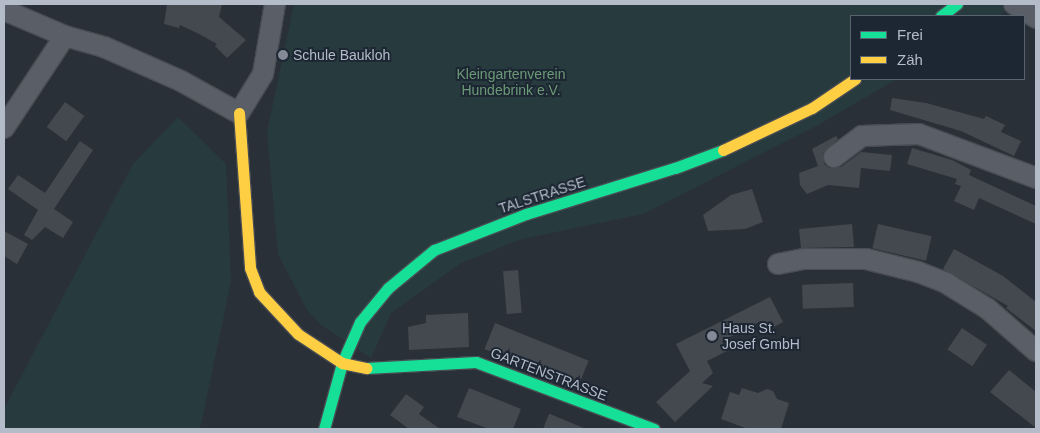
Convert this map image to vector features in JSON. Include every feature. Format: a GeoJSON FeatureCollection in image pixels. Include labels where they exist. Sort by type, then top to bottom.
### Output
{"type":"FeatureCollection","features":[{"type":"Feature","properties":{"kind":"main road"},"geometry":{"type":"LineString","coordinates":[[942,15],[957,4]]}},
{"type":"Feature","properties":{"kind":"main road","name":"TALSTRASSE"},"geometry":{"type":"LineString","coordinates":[[324,429],[342,363],[360,322],[388,288],[434,250],[526,214],[675,168],[743,142],[812,108],[854,80]]}},
{"type":"Feature","properties":{"kind":"main road"},"geometry":{"type":"LineString","coordinates":[[240,113],[248,253],[254,280],[283,321],[342,363]]}},
{"type":"Feature","properties":{"kind":"main road","name":"GARTENSTRASSE"},"geometry":{"type":"LineString","coordinates":[[342,363],[365,368],[476,362],[654,429]]}},
{"type":"Feature","properties":{"kind":"street"},"geometry":{"type":"LineString","coordinates":[[4,10],[65,36],[104,47],[181,81],[240,113],[263,74],[275,4]]}},
{"type":"Feature","properties":{"kind":"street"},"geometry":{"type":"LineString","coordinates":[[1014,4],[1036,18]]}},
{"type":"Feature","properties":{"kind":"street"},"geometry":{"type":"LineString","coordinates":[[4,128],[65,36]]}},
{"type":"Feature","properties":{"kind":"street"},"geometry":{"type":"LineString","coordinates":[[834,157],[862,136],[919,134],[1027,177],[1036,178]]}},
{"type":"Feature","properties":{"kind":"street"},"geometry":{"type":"LineString","coordinates":[[778,264],[804,258],[866,259],[918,272],[946,284],[988,309],[1036,351]]}},
{"type":"Feature","properties":{"kind":"green space","name":"Kleingartenverein Hundebrink e.V."},"geometry":{"type":"Polygon","coordinates":[[[294,4],[1017,4],[1000,15],[850,15],[850,80],[895,80],[818,125],[643,214],[522,239],[461,263],[391,313],[371,358],[321,325],[307,310],[278,254],[267,132],[294,4]]]}},
{"type":"Feature","properties":{"kind":"green space"},"geometry":{"type":"Polygon","coordinates":[[[178,117],[226,164],[231,282],[200,429],[4,429],[4,409],[133,164],[178,117]]]}},
{"type":"Feature","properties":{"kind":"building"},"geometry":{"type":"Polygon","coordinates":[[[167,4],[222,4],[219,17],[246,40],[227,58],[215,46],[217,44],[199,34],[180,25],[179,28],[164,24],[167,4]]]}},
{"type":"Feature","properties":{"kind":"building"},"geometry":{"type":"Polygon","coordinates":[[[892,98],[926,103],[984,119],[986,116],[1005,125],[1001,132],[1021,141],[1014,156],[961,131],[890,110],[892,98]]]}},
{"type":"Feature","properties":{"kind":"building"},"geometry":{"type":"Polygon","coordinates":[[[65,102],[84,116],[66,141],[47,127],[65,102]]]}},
{"type":"Feature","properties":{"kind":"building"},"geometry":{"type":"Polygon","coordinates":[[[836,136],[838,139],[823,153],[824,164],[829,168],[841,167],[861,152],[892,155],[890,171],[861,168],[859,188],[828,185],[807,194],[800,185],[799,173],[818,166],[812,149],[836,136]]]}},
{"type":"Feature","properties":{"kind":"building"},"geometry":{"type":"Polygon","coordinates":[[[80,141],[93,150],[54,209],[73,222],[63,238],[45,227],[32,240],[24,235],[38,210],[8,189],[18,175],[45,193],[80,141]]]}},
{"type":"Feature","properties":{"kind":"building"},"geometry":{"type":"Polygon","coordinates":[[[912,148],[952,160],[971,170],[969,175],[1036,206],[1036,224],[979,198],[974,210],[954,201],[961,186],[955,184],[957,179],[907,164],[912,148]]]}},
{"type":"Feature","properties":{"kind":"building"},"geometry":{"type":"Polygon","coordinates":[[[752,189],[763,222],[745,229],[708,231],[703,215],[731,195],[752,189]]]}},
{"type":"Feature","properties":{"kind":"building"},"geometry":{"type":"Polygon","coordinates":[[[852,224],[854,247],[801,248],[799,229],[852,224]]]}},
{"type":"Feature","properties":{"kind":"building"},"geometry":{"type":"Polygon","coordinates":[[[878,224],[932,236],[926,261],[872,248],[878,224]]]}},
{"type":"Feature","properties":{"kind":"building"},"geometry":{"type":"Polygon","coordinates":[[[4,231],[28,244],[17,264],[4,256],[4,231]]]}},
{"type":"Feature","properties":{"kind":"building"},"geometry":{"type":"Polygon","coordinates":[[[954,249],[1003,276],[1036,302],[1036,331],[1006,308],[1008,306],[943,269],[954,249]]]}},
{"type":"Feature","properties":{"kind":"building"},"geometry":{"type":"Polygon","coordinates":[[[518,270],[522,313],[507,314],[503,271],[518,270]]]}},
{"type":"Feature","properties":{"kind":"building"},"geometry":{"type":"Polygon","coordinates":[[[853,283],[854,307],[803,309],[802,285],[853,283]]]}},
{"type":"Feature","properties":{"kind":"building","name":"Haus St. Josef GmbH"},"geometry":{"type":"Polygon","coordinates":[[[770,297],[783,322],[766,331],[761,321],[722,341],[727,351],[707,361],[713,373],[702,383],[713,386],[675,422],[656,402],[690,371],[676,344],[770,297]]]}},
{"type":"Feature","properties":{"kind":"building"},"geometry":{"type":"Polygon","coordinates":[[[468,313],[469,347],[409,350],[408,327],[426,323],[426,315],[468,313]]]}},
{"type":"Feature","properties":{"kind":"building"},"geometry":{"type":"Polygon","coordinates":[[[495,323],[589,361],[578,387],[485,349],[495,323]]]}},
{"type":"Feature","properties":{"kind":"building"},"geometry":{"type":"Polygon","coordinates":[[[962,328],[987,345],[972,366],[947,350],[962,328]]]}},
{"type":"Feature","properties":{"kind":"building"},"geometry":{"type":"Polygon","coordinates":[[[1009,370],[1036,392],[1036,428],[990,392],[1009,370]]]}},
{"type":"Feature","properties":{"kind":"building"},"geometry":{"type":"Polygon","coordinates":[[[469,388],[521,409],[513,429],[489,429],[457,417],[469,388]]]}},
{"type":"Feature","properties":{"kind":"building"},"geometry":{"type":"Polygon","coordinates":[[[742,388],[758,393],[767,389],[773,391],[777,399],[789,403],[781,429],[748,429],[721,419],[730,392],[739,395],[742,388]]]}},
{"type":"Feature","properties":{"kind":"building"},"geometry":{"type":"Polygon","coordinates":[[[406,394],[424,407],[419,414],[440,429],[409,429],[390,415],[406,394]]]}},
{"type":"Feature","properties":{"kind":"building"},"geometry":{"type":"Polygon","coordinates":[[[550,414],[586,429],[543,429],[550,414]]]}},
{"type":"Feature","properties":{"kind":"traffic: fast"},"geometry":{"type":"LineString","coordinates":[[942,15],[957,4]]}},
{"type":"Feature","properties":{"kind":"traffic: fast"},"geometry":{"type":"LineString","coordinates":[[324,429],[342,363],[360,322],[388,288],[434,250],[526,214],[675,168],[723,150]]}},
{"type":"Feature","properties":{"kind":"traffic: fast"},"geometry":{"type":"LineString","coordinates":[[366,368],[476,362],[654,429]]}},
{"type":"Feature","properties":{"kind":"traffic: slow"},"geometry":{"type":"LineString","coordinates":[[723,150],[812,108],[854,80]]}},
{"type":"Feature","properties":{"kind":"traffic: slow"},"geometry":{"type":"LineString","coordinates":[[239,113],[250,268],[259,292],[298,334],[342,363],[366,368]]}},
{"type":"Feature","properties":{"kind":"place","name":"Schule Baukloh"},"geometry":{"type":"Point","coordinates":[283,55]}},
{"type":"Feature","properties":{"kind":"place","name":"Haus St. Josef GmbH"},"geometry":{"type":"Point","coordinates":[712,336]}}]}
